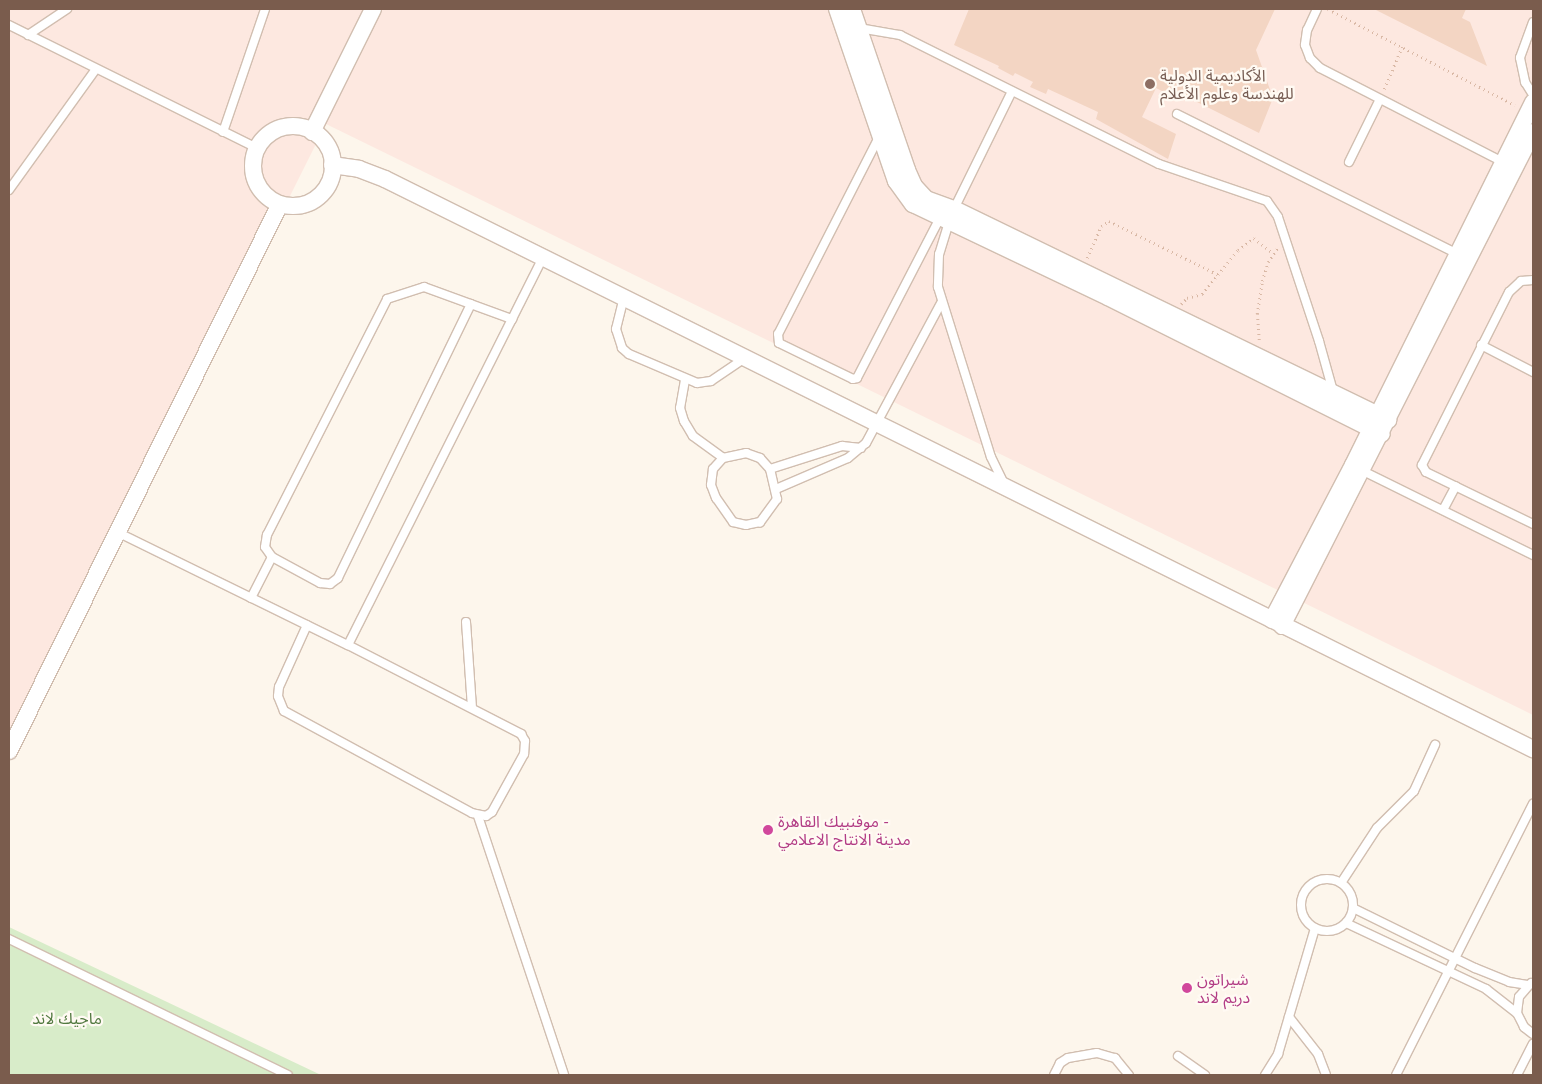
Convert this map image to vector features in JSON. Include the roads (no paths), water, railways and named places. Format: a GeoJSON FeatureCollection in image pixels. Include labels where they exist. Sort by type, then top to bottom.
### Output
{"type":"FeatureCollection","features":[{"type":"Feature","properties":{"kind":"street"},"geometry":{"type":"LineString","coordinates":[[312,132],[373,9]]}},
{"type":"Feature","properties":{"kind":"street"},"geometry":{"type":"LineString","coordinates":[[838,9],[853,32],[910,179],[926,199],[947,216],[1380,424]]}},
{"type":"Feature","properties":{"kind":"street"},"geometry":{"type":"LineString","coordinates":[[852,9],[853,32],[881,133],[900,190],[913,204],[1081,271],[1260,357],[1329,399]]}},
{"type":"Feature","properties":{"kind":"street"},"geometry":{"type":"LineString","coordinates":[[1277,623],[1358,468],[1509,165],[1533,101]]}},
{"type":"Feature","properties":{"kind":"street"},"geometry":{"type":"LineString","coordinates":[[288,127],[312,132],[323,140],[332,165],[331,178],[316,199],[304,205],[280,204],[266,197],[258,186],[254,174],[257,148],[275,130],[288,127]]}},
{"type":"Feature","properties":{"kind":"street"},"geometry":{"type":"LineString","coordinates":[[1509,165],[1533,132]]}},
{"type":"Feature","properties":{"kind":"street"},"geometry":{"type":"LineString","coordinates":[[332,165],[359,169],[385,179],[1533,749]]}},
{"type":"Feature","properties":{"kind":"street"},"geometry":{"type":"LineString","coordinates":[[9,751],[280,204]]}},
{"type":"Feature","properties":{"kind":"lane"},"geometry":{"type":"LineString","coordinates":[[28,35],[67,9]]}},
{"type":"Feature","properties":{"kind":"lane"},"geometry":{"type":"LineString","coordinates":[[223,132],[265,9]]}},
{"type":"Feature","properties":{"kind":"lane"},"geometry":{"type":"LineString","coordinates":[[1317,9],[1306,30],[1305,45],[1310,58],[1320,68],[1509,165]]}},
{"type":"Feature","properties":{"kind":"lane"},"geometry":{"type":"LineString","coordinates":[[1533,22],[1520,58],[1525,82],[1533,101]]}},
{"type":"Feature","properties":{"kind":"lane"},"geometry":{"type":"LineString","coordinates":[[9,25],[257,148]]}},
{"type":"Feature","properties":{"kind":"lane"},"geometry":{"type":"LineString","coordinates":[[853,32],[900,35],[1176,172],[1261,198],[1276,211],[1329,399]]}},
{"type":"Feature","properties":{"kind":"lane"},"geometry":{"type":"LineString","coordinates":[[9,190],[96,68]]}},
{"type":"Feature","properties":{"kind":"lane"},"geometry":{"type":"LineString","coordinates":[[881,133],[778,334],[779,343],[853,379],[857,378],[947,216],[1012,91]]}},
{"type":"Feature","properties":{"kind":"lane"},"geometry":{"type":"LineString","coordinates":[[1348,162],[1380,99]]}},
{"type":"Feature","properties":{"kind":"lane"},"geometry":{"type":"LineString","coordinates":[[1177,114],[1464,256]]}},
{"type":"Feature","properties":{"kind":"lane"},"geometry":{"type":"LineString","coordinates":[[947,216],[937,270],[941,303],[991,457],[1006,488]]}},
{"type":"Feature","properties":{"kind":"lane"},"geometry":{"type":"LineString","coordinates":[[348,645],[543,257]]}},
{"type":"Feature","properties":{"kind":"lane"},"geometry":{"type":"LineString","coordinates":[[1533,280],[1521,281],[1512,287],[1422,460],[1426,472],[1533,524]]}},
{"type":"Feature","properties":{"kind":"lane"},"geometry":{"type":"LineString","coordinates":[[471,304],[338,578],[324,585],[272,557],[265,547],[266,535],[387,299],[424,287],[512,318]]}},
{"type":"Feature","properties":{"kind":"lane"},"geometry":{"type":"LineString","coordinates":[[624,297],[616,329],[622,348],[685,380],[697,383],[710,381],[746,358]]}},
{"type":"Feature","properties":{"kind":"lane"},"geometry":{"type":"LineString","coordinates":[[776,489],[839,462],[861,448],[877,424],[941,303]]}},
{"type":"Feature","properties":{"kind":"lane"},"geometry":{"type":"LineString","coordinates":[[1481,345],[1533,372]]}},
{"type":"Feature","properties":{"kind":"lane"},"geometry":{"type":"LineString","coordinates":[[685,380],[680,402],[684,421],[693,436],[723,458]]}},
{"type":"Feature","properties":{"kind":"lane"},"geometry":{"type":"LineString","coordinates":[[770,469],[842,446],[861,448]]}},
{"type":"Feature","properties":{"kind":"lane"},"geometry":{"type":"LineString","coordinates":[[746,453],[760,458],[770,469],[776,489],[776,499],[760,522],[746,525],[734,522],[716,498],[711,485],[713,469],[723,458],[746,453]]}},
{"type":"Feature","properties":{"kind":"lane"},"geometry":{"type":"LineString","coordinates":[[1358,468],[1533,555]]}},
{"type":"Feature","properties":{"kind":"lane"},"geometry":{"type":"LineString","coordinates":[[1443,510],[1456,486]]}},
{"type":"Feature","properties":{"kind":"lane"},"geometry":{"type":"LineString","coordinates":[[117,532],[307,624],[472,707],[521,734],[526,748],[492,812],[478,816]]}},
{"type":"Feature","properties":{"kind":"lane"},"geometry":{"type":"LineString","coordinates":[[251,598],[272,557]]}},
{"type":"Feature","properties":{"kind":"lane"},"geometry":{"type":"LineString","coordinates":[[466,622],[472,707]]}},
{"type":"Feature","properties":{"kind":"lane"},"geometry":{"type":"LineString","coordinates":[[307,624],[279,687],[278,696],[284,711],[478,816],[564,1075]]}},
{"type":"Feature","properties":{"kind":"lane"},"geometry":{"type":"LineString","coordinates":[[1342,883],[1377,828],[1414,791],[1435,745]]}},
{"type":"Feature","properties":{"kind":"lane"},"geometry":{"type":"LineString","coordinates":[[1396,1075],[1533,804]]}},
{"type":"Feature","properties":{"kind":"lane"},"geometry":{"type":"LineString","coordinates":[[1320,880],[1342,883],[1352,898],[1353,908],[1346,923],[1331,931],[1315,928],[1302,912],[1305,892],[1320,880]]}},
{"type":"Feature","properties":{"kind":"lane"},"geometry":{"type":"LineString","coordinates":[[1353,908],[1455,959],[1510,982],[1531,984]]}},
{"type":"Feature","properties":{"kind":"lane"},"geometry":{"type":"LineString","coordinates":[[1346,923],[1486,989],[1517,1013],[1524,1027],[1533,1034]]}},
{"type":"Feature","properties":{"kind":"lane"},"geometry":{"type":"LineString","coordinates":[[1266,1075],[1278,1054],[1315,928]]}},
{"type":"Feature","properties":{"kind":"lane"},"geometry":{"type":"LineString","coordinates":[[9,938],[288,1075]]}},
{"type":"Feature","properties":{"kind":"lane"},"geometry":{"type":"LineString","coordinates":[[1517,1013],[1519,997],[1531,984]]}},
{"type":"Feature","properties":{"kind":"lane"},"geometry":{"type":"LineString","coordinates":[[1289,1017],[1318,1054],[1326,1075]]}},
{"type":"Feature","properties":{"kind":"lane"},"geometry":{"type":"LineString","coordinates":[[1518,1075],[1533,1044]]}},
{"type":"Feature","properties":{"kind":"lane"},"geometry":{"type":"LineString","coordinates":[[1054,1075],[1060,1063],[1068,1058],[1097,1052],[1115,1058],[1129,1075]]}},
{"type":"Feature","properties":{"kind":"lane"},"geometry":{"type":"LineString","coordinates":[[1178,1056],[1205,1075]]}},
{"type":"Feature","properties":{"kind":"place","name":"الأكاديمية الدولية للهندسة وعلوم الأعلام"},"geometry":{"type":"Point","coordinates":[1150,84]}},
{"type":"Feature","properties":{"kind":"place","name":"موفنبيك القاهرة - مدينة الانتاج الاعلامي"},"geometry":{"type":"Point","coordinates":[768,830]}},
{"type":"Feature","properties":{"kind":"place","name":"شيراتون دريم لاند"},"geometry":{"type":"Point","coordinates":[1187,988]}},
{"type":"Feature","properties":{"kind":"park label","name":"ماجيك لاند"},"geometry":{"type":"Point","coordinates":[67,1018]}}]}
